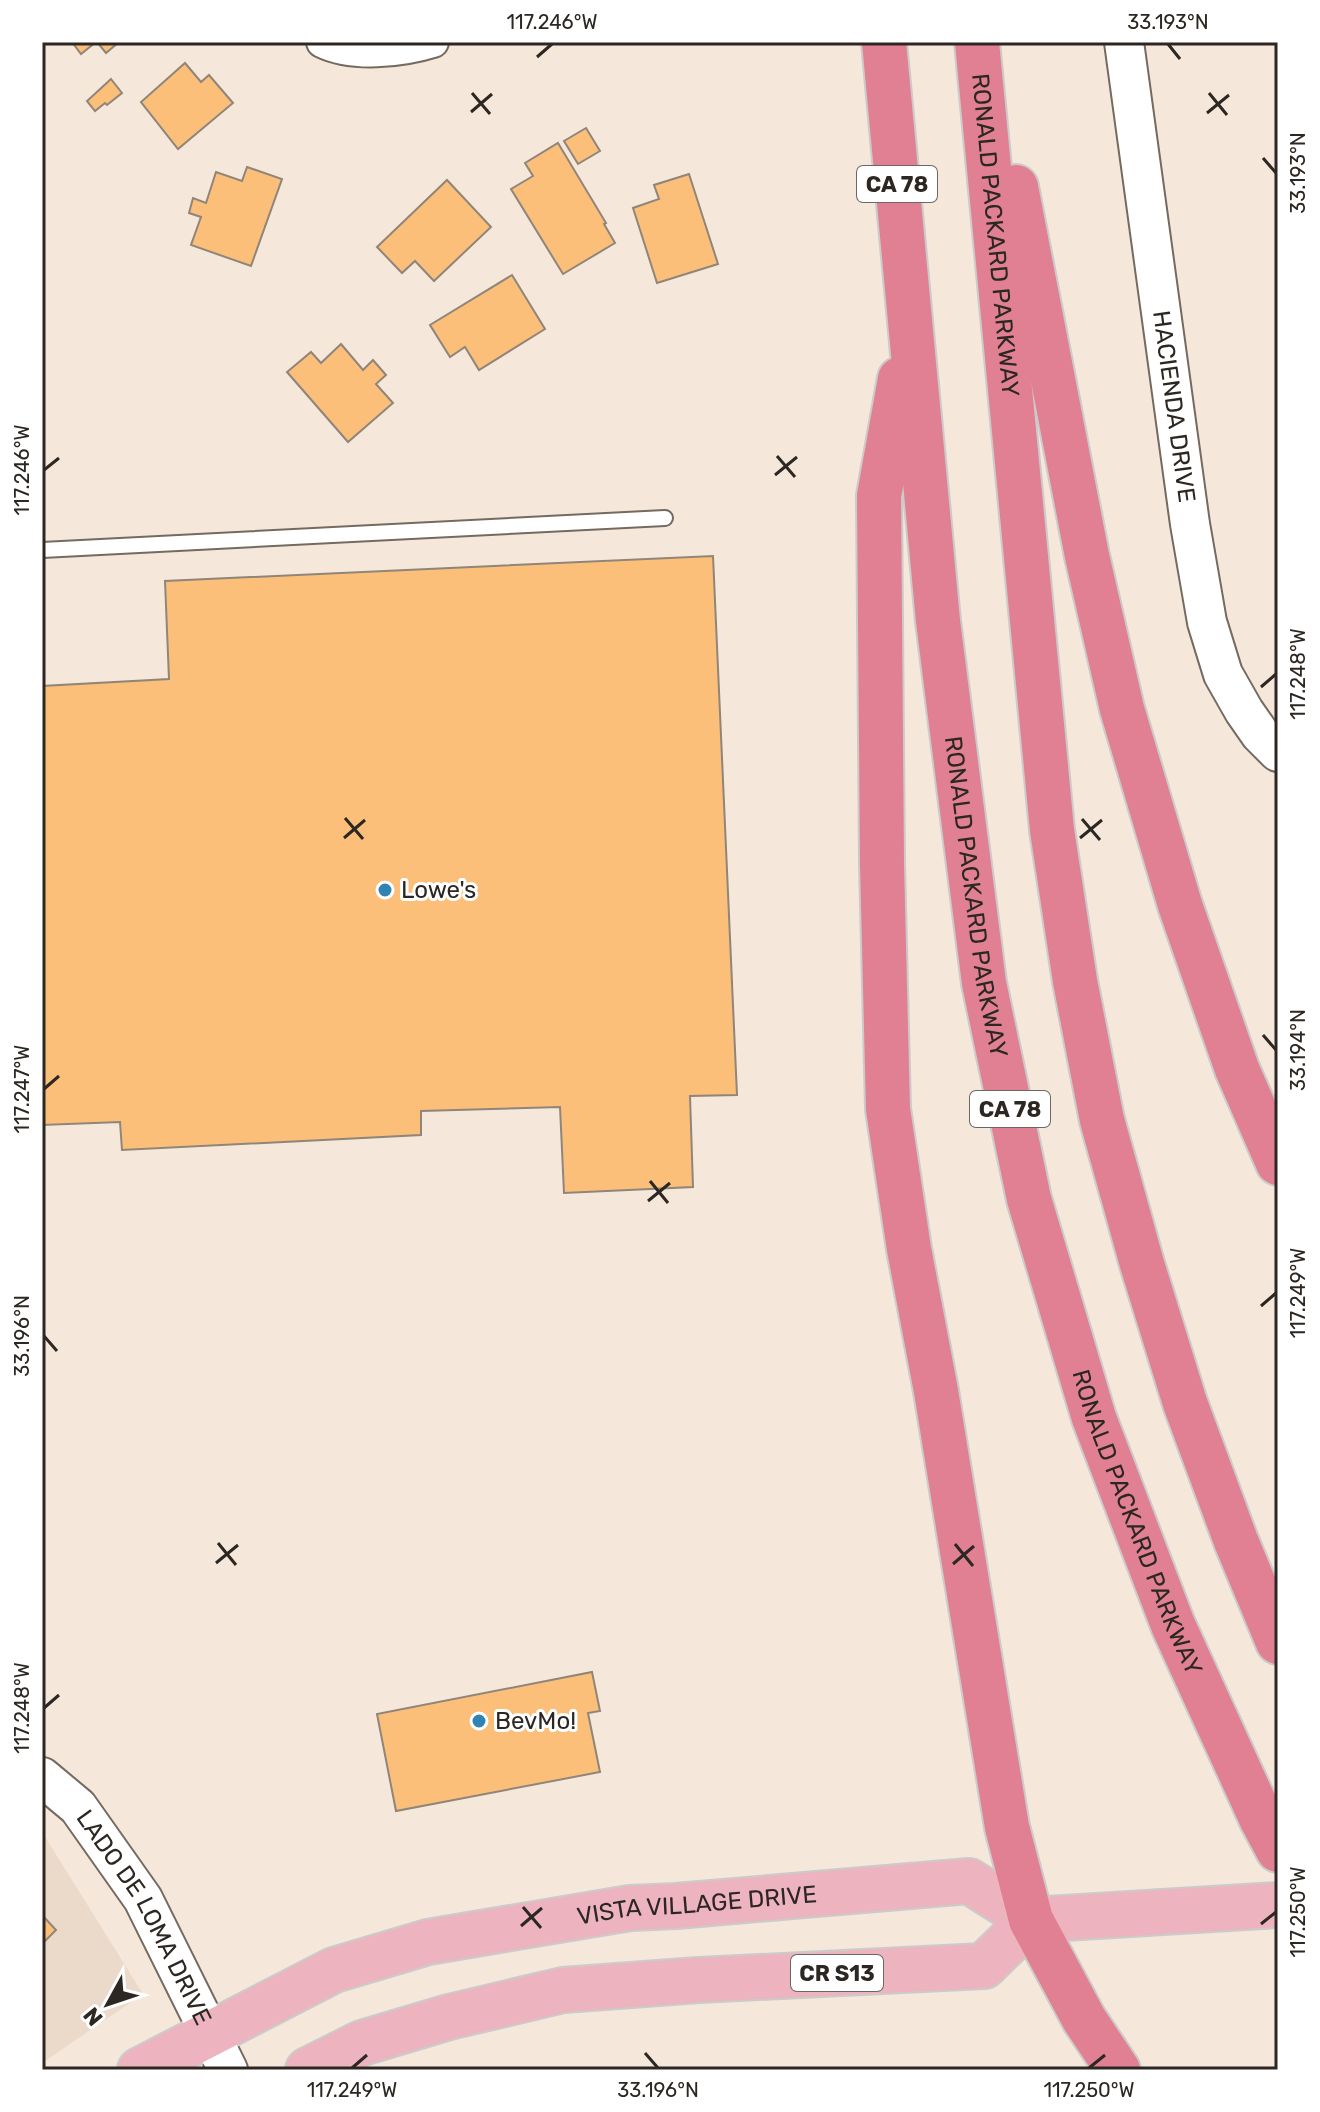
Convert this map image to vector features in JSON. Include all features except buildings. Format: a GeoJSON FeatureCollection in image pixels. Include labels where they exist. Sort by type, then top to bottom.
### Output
{"type":"FeatureCollection","features":[{"type":"Feature","properties":{"kind":"highway","name":"RONALD PACKARD PARKWAY"},"geometry":{"type":"LineString","coordinates":[[884,42],[938,621],[984,983],[1029,1199],[1094,1418],[1173,1625],[1278,1850]]}},
{"type":"Feature","properties":{"kind":"highway","name":"RONALD PACKARD PARKWAY"},"geometry":{"type":"LineString","coordinates":[[977,42],[1052,830],[1075,981],[1102,1120],[1142,1264],[1185,1403],[1236,1541],[1278,1642]]}},
{"type":"Feature","properties":{"kind":"highway"},"geometry":{"type":"LineString","coordinates":[[988,42],[1087,556],[1122,709],[1180,905],[1237,1069],[1278,1163]]}},
{"type":"Feature","properties":{"kind":"highway"},"geometry":{"type":"LineString","coordinates":[[910,326],[879,496],[882,864],[888,1109],[1007,1827],[1031,1920],[1084,2019],[1118,2070]]}},
{"type":"Feature","properties":{"kind":"main road","name":"VISTA VILLAGE DRIVE"},"geometry":{"type":"LineString","coordinates":[[140,2070],[219,2052],[334,1970],[428,1942],[630,1908],[969,1881],[1031,1920]]}},
{"type":"Feature","properties":{"kind":"main road"},"geometry":{"type":"LineString","coordinates":[[1031,1920],[1278,1905]]}},
{"type":"Feature","properties":{"kind":"main road","name":"CR S13"},"geometry":{"type":"LineString","coordinates":[[308,2070],[362,2043],[449,2017],[563,1990],[984,1966],[1031,1920]]}},
{"type":"Feature","properties":{"kind":"street"},"geometry":{"type":"LineString","coordinates":[[322,42],[336,49],[361,51],[413,48],[433,42]]}},
{"type":"Feature","properties":{"kind":"street","name":"HACIENDA DRIVE"},"geometry":{"type":"LineString","coordinates":[[1124,42],[1190,524],[1207,622],[1223,674],[1260,734],[1278,752]]}},
{"type":"Feature","properties":{"kind":"street","name":"LADO DE LOMA DRIVE"},"geometry":{"type":"LineString","coordinates":[[42,1777],[78,1807],[143,1899],[219,2052]]}},
{"type":"Feature","properties":{"kind":"lane"},"geometry":{"type":"LineString","coordinates":[[42,550],[665,518]]}},
{"type":"Feature","properties":{"kind":"shaded area"},"geometry":{"type":"Polygon","coordinates":[[[42,1832],[143,1994],[42,2063],[42,1832]]]}},
{"type":"Feature","properties":{"kind":"place","name":"Lowe's"},"geometry":{"type":"Point","coordinates":[385,890]}},
{"type":"Feature","properties":{"kind":"place","name":"BevMo!"},"geometry":{"type":"Point","coordinates":[479,1721]}}]}
